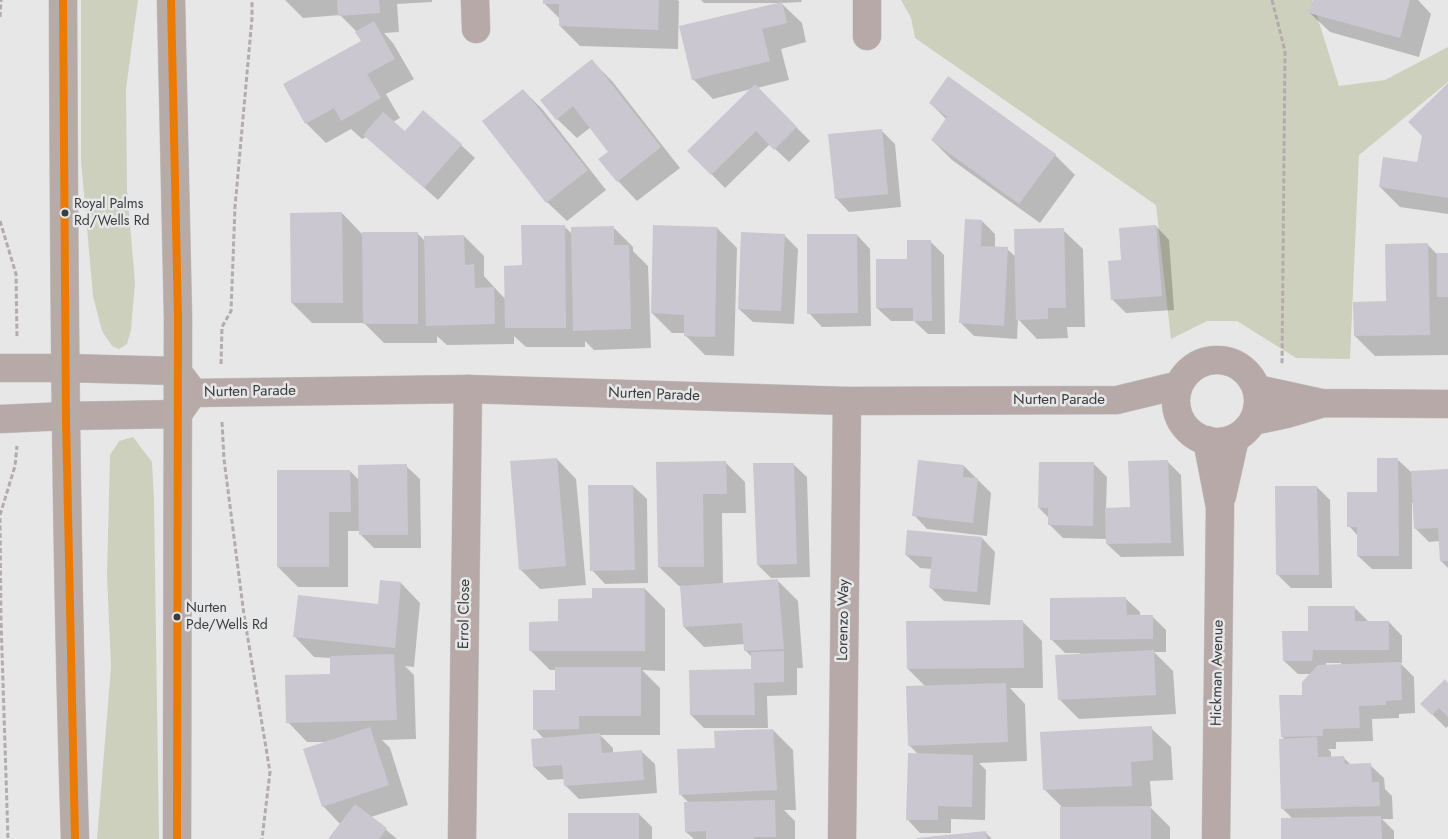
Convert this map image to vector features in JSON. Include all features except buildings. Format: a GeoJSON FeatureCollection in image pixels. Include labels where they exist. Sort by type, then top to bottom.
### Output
{"type":"FeatureCollection","features":[{"type":"Feature","properties":{"kind":"main road"},"geometry":{"type":"LineString","coordinates":[[63,0],[66,504],[76,839]]}},
{"type":"Feature","properties":{"kind":"main road"},"geometry":{"type":"LineString","coordinates":[[171,0],[183,393],[177,839]]}},
{"type":"Feature","properties":{"kind":"street"},"geometry":{"type":"LineString","coordinates":[[475,0],[476,29]]}},
{"type":"Feature","properties":{"kind":"street"},"geometry":{"type":"LineString","coordinates":[[867,0],[867,36]]}},
{"type":"Feature","properties":{"kind":"street"},"geometry":{"type":"LineString","coordinates":[[1244,429],[1257,411],[1257,389],[1251,378],[1243,368],[1232,362],[1207,361],[1195,366],[1179,385],[1177,408],[1187,428],[1196,436],[1207,440],[1221,442],[1244,429],[1321,403]]}},
{"type":"Feature","properties":{"kind":"street","name":"Nurten Parade"},"geometry":{"type":"LineString","coordinates":[[0,368],[66,368],[183,393]]}},
{"type":"Feature","properties":{"kind":"street","name":"Nurten Parade"},"geometry":{"type":"LineString","coordinates":[[0,419],[66,416],[183,393],[468,389],[847,401],[1116,400],[1179,385]]}},
{"type":"Feature","properties":{"kind":"street","name":"Errol Close"},"geometry":{"type":"LineString","coordinates":[[462,838],[468,389]]}},
{"type":"Feature","properties":{"kind":"street"},"geometry":{"type":"LineString","coordinates":[[1257,389],[1321,403],[1448,404]]}},
{"type":"Feature","properties":{"kind":"street","name":"Nurten Parade"},"geometry":{"type":"LineString","coordinates":[[1116,400],[1181,418]]}},
{"type":"Feature","properties":{"kind":"street","name":"Lorenzo Way"},"geometry":{"type":"LineString","coordinates":[[842,839],[847,401]]}},
{"type":"Feature","properties":{"kind":"street","name":"Hickman Avenue"},"geometry":{"type":"LineString","coordinates":[[1220,507],[1244,429]]}},
{"type":"Feature","properties":{"kind":"street","name":"Hickman Avenue"},"geometry":{"type":"LineString","coordinates":[[1207,440],[1220,507],[1216,839]]}},
{"type":"Feature","properties":{"kind":"path"},"geometry":{"type":"LineString","coordinates":[[0,17],[1,0]]}},
{"type":"Feature","properties":{"kind":"path"},"geometry":{"type":"LineString","coordinates":[[1272,0],[1285,52],[1282,361],[1286,394]]}},
{"type":"Feature","properties":{"kind":"path"},"geometry":{"type":"LineString","coordinates":[[0,518],[1,620],[8,839]]}},
{"type":"Feature","properties":{"kind":"green space"},"geometry":{"type":"Polygon","coordinates":[[[81,0],[138,0],[126,89],[127,189],[135,283],[131,330],[127,344],[119,349],[112,346],[102,331],[93,296],[81,160],[81,0]]]}},
{"type":"Feature","properties":{"kind":"green space"},"geometry":{"type":"Polygon","coordinates":[[[901,0],[1312,0],[1339,86],[1385,80],[1448,47],[1448,82],[1359,155],[1350,359],[1296,358],[1237,321],[1207,321],[1171,339],[1156,205],[915,38],[911,18],[901,0]]]}},
{"type":"Feature","properties":{"kind":"green space"},"geometry":{"type":"Polygon","coordinates":[[[133,437],[152,462],[159,839],[97,839],[111,667],[107,575],[110,455],[119,441],[133,437]]]}},
{"type":"Feature","properties":{"kind":"transit line"},"geometry":{"type":"LineString","coordinates":[[63,0],[66,420],[75,839]]}},
{"type":"Feature","properties":{"kind":"transit line"},"geometry":{"type":"LineString","coordinates":[[171,0],[178,317],[177,839]]}},
{"type":"Feature","properties":{"kind":"place","name":"Royal Palms Rd/Wells Rd"},"geometry":{"type":"Point","coordinates":[65,213]}},
{"type":"Feature","properties":{"kind":"place","name":"Nurten Pde/Wells Rd"},"geometry":{"type":"Point","coordinates":[177,617]}}]}
